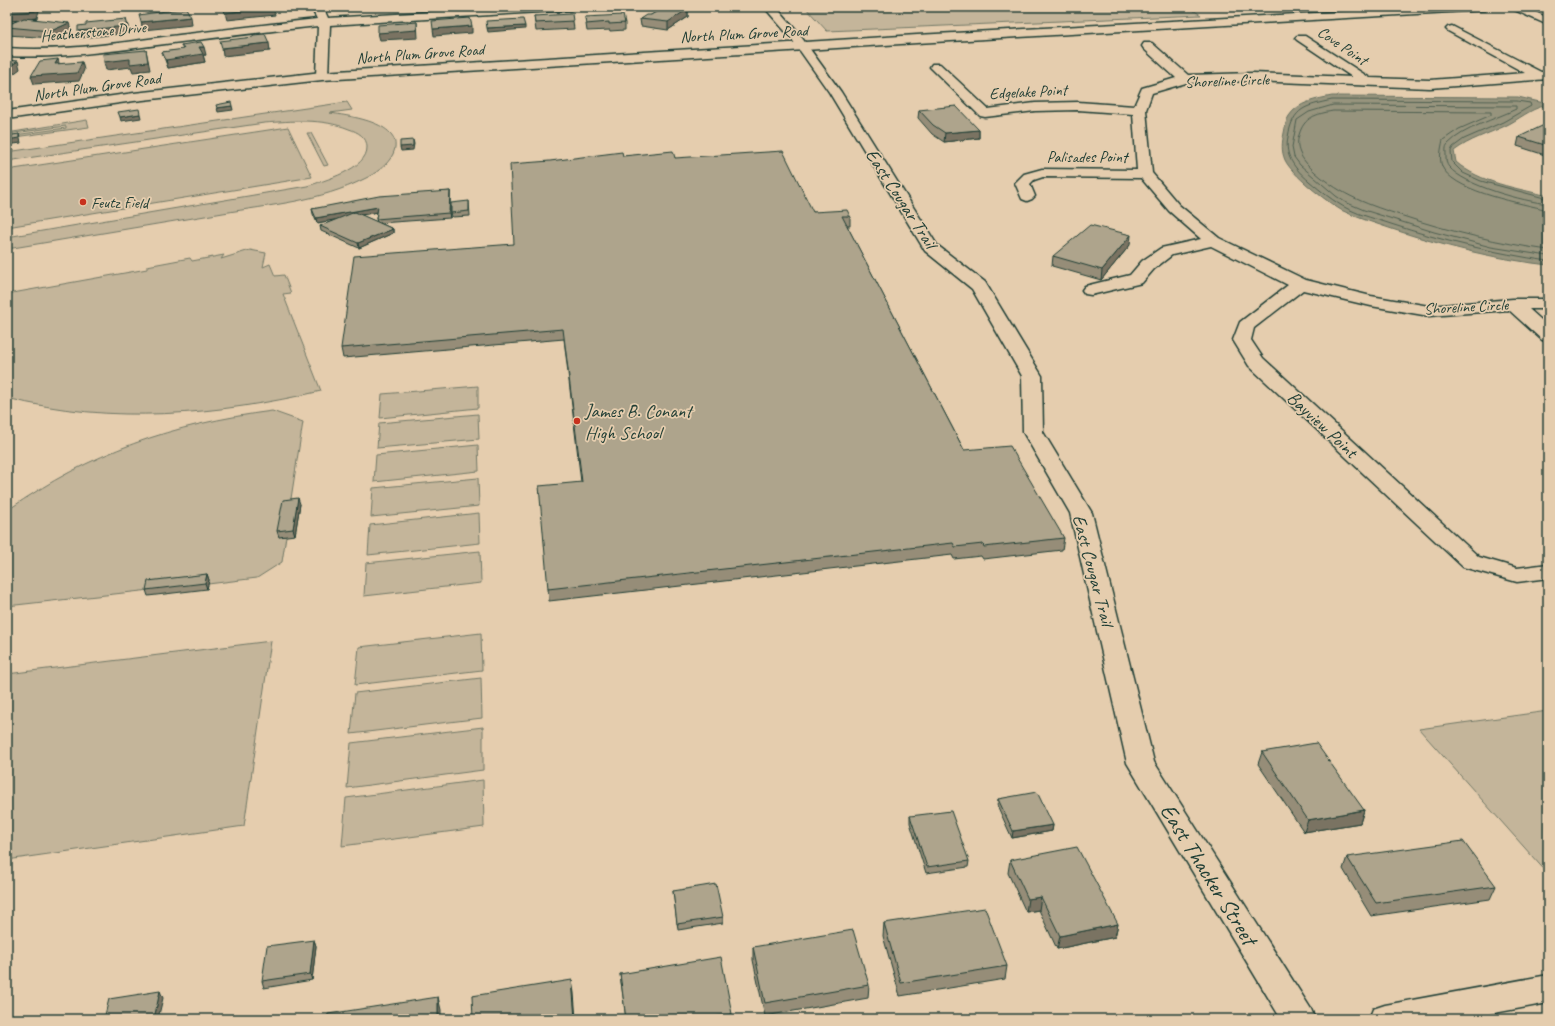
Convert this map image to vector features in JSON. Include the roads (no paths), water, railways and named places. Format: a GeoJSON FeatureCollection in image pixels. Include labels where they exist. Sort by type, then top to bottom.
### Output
{"type":"FeatureCollection","features":[{"type":"Feature","properties":{"kind":"street"},"geometry":{"type":"LineString","coordinates":[[317,7],[324,22],[322,76]]}},
{"type":"Feature","properties":{"kind":"street","name":"Heatherstone Drive"},"geometry":{"type":"LineString","coordinates":[[7,52],[24,53],[102,49],[244,30],[324,22],[571,7]]}},
{"type":"Feature","properties":{"kind":"street"},"geometry":{"type":"LineString","coordinates":[[770,7],[803,46]]}},
{"type":"Feature","properties":{"kind":"street","name":"North Plum Grove Road"},"geometry":{"type":"LineString","coordinates":[[7,115],[134,97],[322,76],[803,46],[1485,7]]}},
{"type":"Feature","properties":{"kind":"street"},"geometry":{"type":"LineString","coordinates":[[1516,7],[1548,22]]}},
{"type":"Feature","properties":{"kind":"street"},"geometry":{"type":"LineString","coordinates":[[1452,29],[1544,76]]}},
{"type":"Feature","properties":{"kind":"street","name":"Cove Point"},"geometry":{"type":"LineString","coordinates":[[1301,38],[1366,81]]}},
{"type":"Feature","properties":{"kind":"street","name":"East Cougar Trail"},"geometry":{"type":"LineString","coordinates":[[803,46],[835,92],[931,248],[979,286],[1032,376],[1033,432],[1081,513],[1132,724]]}},
{"type":"Feature","properties":{"kind":"street"},"geometry":{"type":"LineString","coordinates":[[1148,46],[1185,79]]}},
{"type":"Feature","properties":{"kind":"street","name":"Edgelake Point"},"geometry":{"type":"LineString","coordinates":[[936,67],[985,112],[1035,107],[1071,106],[1139,110]]}},
{"type":"Feature","properties":{"kind":"street","name":"Shoreline Circle"},"geometry":{"type":"LineString","coordinates":[[1544,76],[1430,84],[1253,77],[1185,79],[1147,91],[1139,110],[1146,174],[1174,208],[1213,241],[1300,284],[1371,301],[1429,310],[1513,304],[1548,304]]}},
{"type":"Feature","properties":{"kind":"street","name":"Palisades Point"},"geometry":{"type":"LineString","coordinates":[[1027,196],[1022,183],[1029,177],[1042,173],[1146,174]]}},
{"type":"Feature","properties":{"kind":"street"},"geometry":{"type":"LineString","coordinates":[[1091,290],[1136,279],[1148,265],[1167,251],[1213,241]]}},
{"type":"Feature","properties":{"kind":"street","name":"Bayview Point"},"geometry":{"type":"LineString","coordinates":[[1300,284],[1246,326],[1242,340],[1256,362],[1471,562],[1517,575],[1548,572]]}},
{"type":"Feature","properties":{"kind":"street"},"geometry":{"type":"LineString","coordinates":[[1513,304],[1548,336]]}},
{"type":"Feature","properties":{"kind":"street","name":"East Thacker Street"},"geometry":{"type":"LineString","coordinates":[[1132,724],[1141,763],[1299,1019]]}},
{"type":"Feature","properties":{"kind":"street"},"geometry":{"type":"LineString","coordinates":[[1385,1019],[1548,989]]}},
{"type":"Feature","properties":{"kind":"water"},"geometry":{"type":"Polygon","coordinates":[[[1332,96],[1518,97],[1544,103],[1544,106],[1539,107],[1505,126],[1473,140],[1454,151],[1456,162],[1476,175],[1499,184],[1548,196],[1548,265],[1489,255],[1411,235],[1347,213],[1319,194],[1302,180],[1289,166],[1285,160],[1282,146],[1287,120],[1297,107],[1320,98],[1332,96]]]}},
{"type":"Feature","properties":{"kind":"place","name":"Feutz Field"},"geometry":{"type":"Point","coordinates":[83,202]}},
{"type":"Feature","properties":{"kind":"place","name":"James B. Conant High School"},"geometry":{"type":"Point","coordinates":[577,421]}}]}
